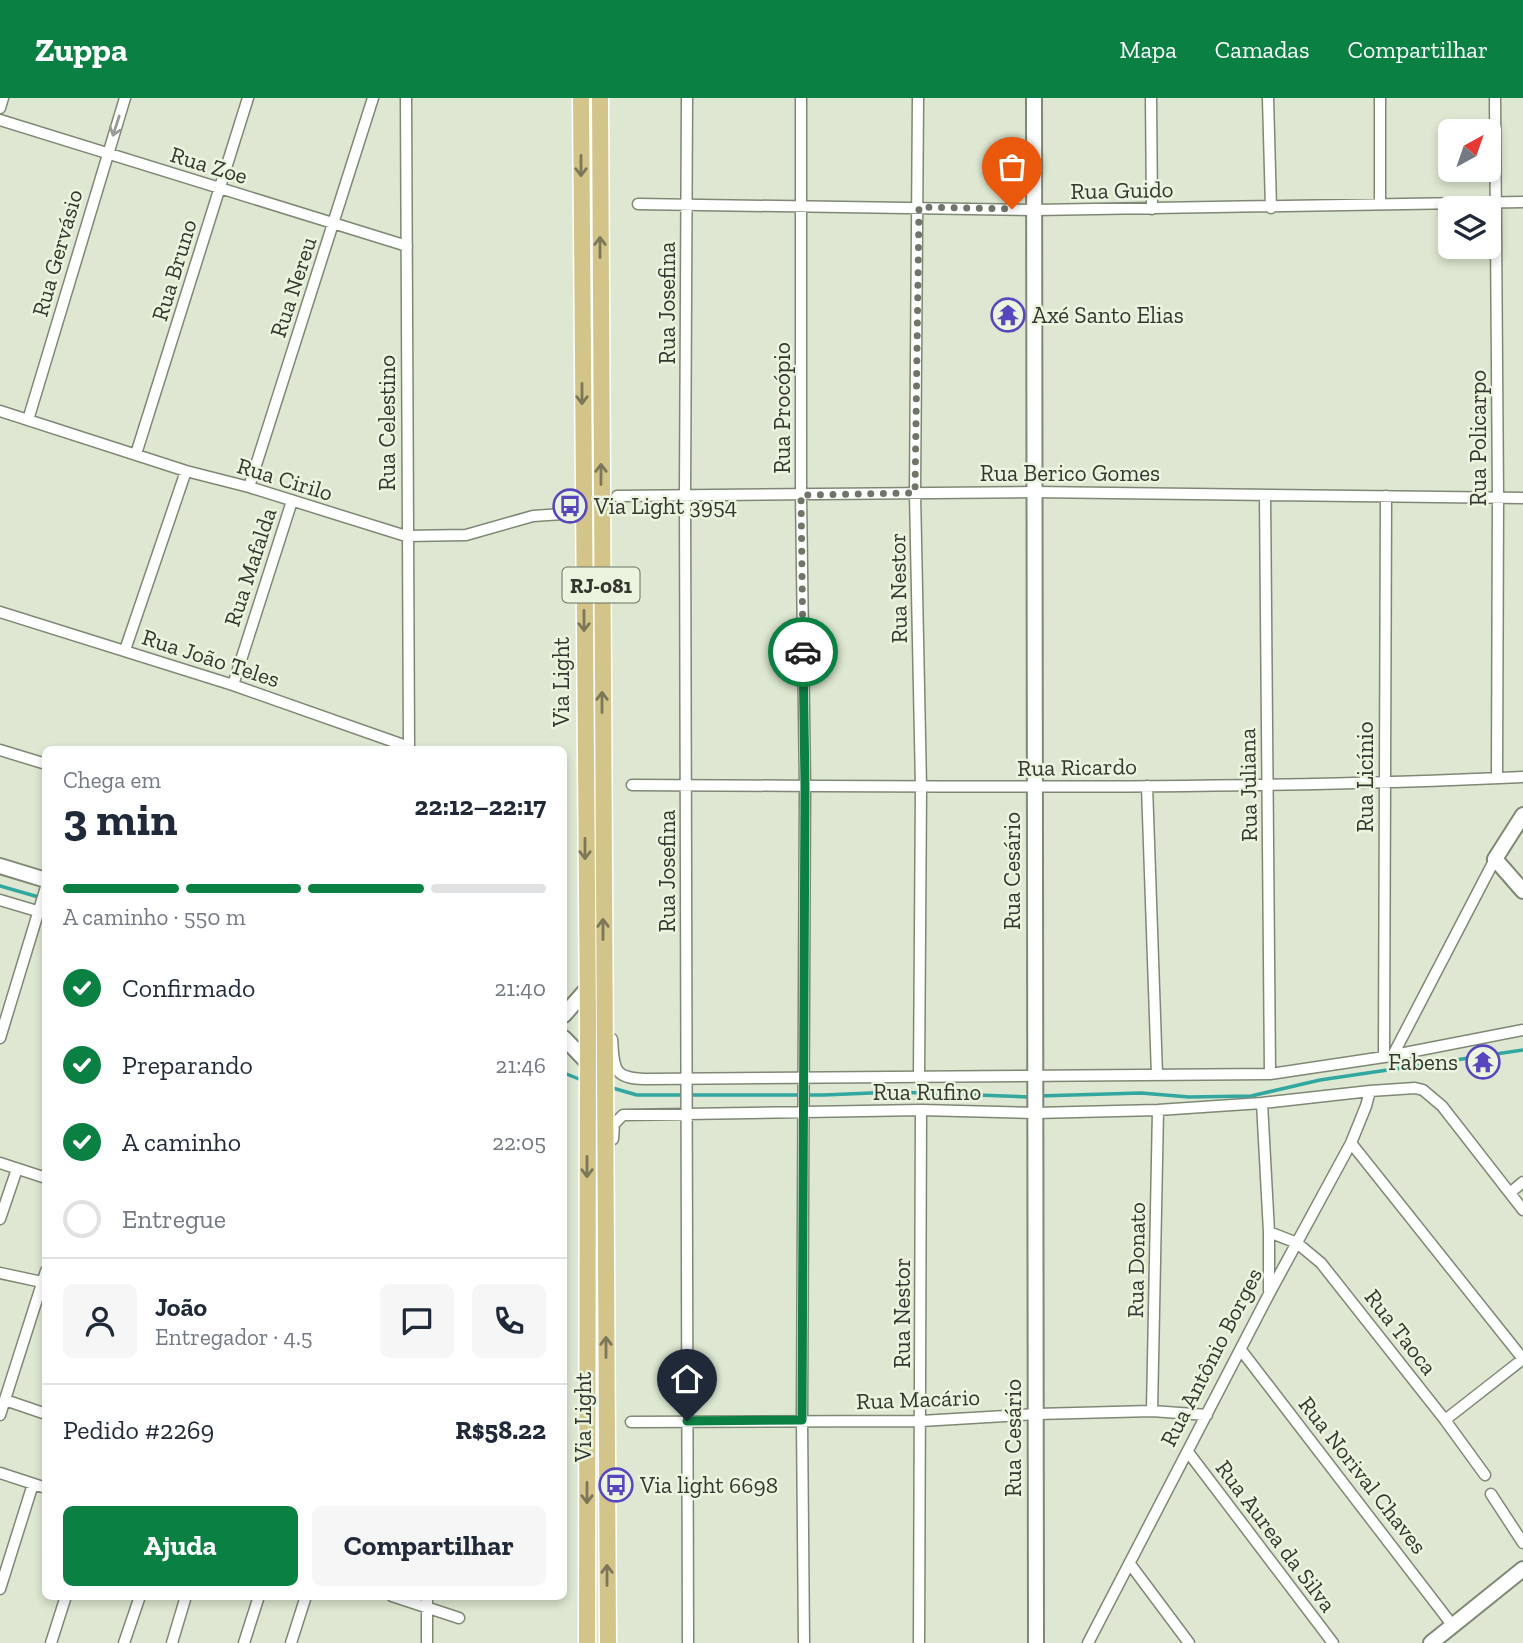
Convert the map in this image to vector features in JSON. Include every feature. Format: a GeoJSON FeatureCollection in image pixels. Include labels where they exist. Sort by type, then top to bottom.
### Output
{"type":"FeatureCollection","features":[{"type":"Feature","properties":{"kind":"main road","name":"Via Light"},"geometry":{"type":"LineString","coordinates":[[581,98],[588,1065],[587,1643]]}},
{"type":"Feature","properties":{"kind":"main road","name":"Via Light"},"geometry":{"type":"LineString","coordinates":[[600,98],[608,1643]]}},
{"type":"Feature","properties":{"kind":"street"},"geometry":{"type":"LineString","coordinates":[[0,108],[3,98]]}},
{"type":"Feature","properties":{"kind":"street","name":"Rua Gervásio"},"geometry":{"type":"LineString","coordinates":[[28,420],[125,98]]}},
{"type":"Feature","properties":{"kind":"street","name":"Rua Bruno"},"geometry":{"type":"LineString","coordinates":[[136,454],[248,98]]}},
{"type":"Feature","properties":{"kind":"street","name":"Rua Nereu"},"geometry":{"type":"LineString","coordinates":[[249,487],[373,98]]}},
{"type":"Feature","properties":{"kind":"street","name":"Rua Celestino"},"geometry":{"type":"LineString","coordinates":[[405,98],[409,746]]}},
{"type":"Feature","properties":{"kind":"street","name":"Rua Josefina"},"geometry":{"type":"LineString","coordinates":[[687,98],[685,494],[688,1643]]}},
{"type":"Feature","properties":{"kind":"street","name":"Rua Procópio"},"geometry":{"type":"LineString","coordinates":[[801,98],[801,495],[805,786],[802,1420],[804,1643]]}},
{"type":"Feature","properties":{"kind":"street","name":"Rua Nestor"},"geometry":{"type":"LineString","coordinates":[[918,98],[915,493],[921,787],[919,1077]]}},
{"type":"Feature","properties":{"kind":"street","name":"Rua Cesário"},"geometry":{"type":"LineString","coordinates":[[1034,98],[1036,1643]]}},
{"type":"Feature","properties":{"kind":"street"},"geometry":{"type":"LineString","coordinates":[[1151,98],[1152,209]]}},
{"type":"Feature","properties":{"kind":"street"},"geometry":{"type":"LineString","coordinates":[[1268,98],[1271,208]]}},
{"type":"Feature","properties":{"kind":"street"},"geometry":{"type":"LineString","coordinates":[[1380,98],[1380,204]]}},
{"type":"Feature","properties":{"kind":"street","name":"Rua Policarpo"},"geometry":{"type":"LineString","coordinates":[[1495,98],[1495,196]]}},
{"type":"Feature","properties":{"kind":"street","name":"Rua Zoe"},"geometry":{"type":"LineString","coordinates":[[0,120],[407,246]]}},
{"type":"Feature","properties":{"kind":"street","name":"Rua Guido"},"geometry":{"type":"LineString","coordinates":[[1501,202],[1523,202]]}},
{"type":"Feature","properties":{"kind":"street","name":"Rua Guido"},"geometry":{"type":"LineString","coordinates":[[638,204],[1035,210],[1271,208],[1438,203]]}},
{"type":"Feature","properties":{"kind":"street","name":"Rua Policarpo"},"geometry":{"type":"LineString","coordinates":[[1496,259],[1498,498],[1496,778]]}},
{"type":"Feature","properties":{"kind":"street","name":"Rua Cirilo"},"geometry":{"type":"LineString","coordinates":[[0,411],[186,471],[249,487],[406,536],[466,535],[533,516],[563,514]]}},
{"type":"Feature","properties":{"kind":"street"},"geometry":{"type":"LineString","coordinates":[[125,650],[186,471]]}},
{"type":"Feature","properties":{"kind":"street","name":"Rua Berico Gomes"},"geometry":{"type":"LineString","coordinates":[[617,496],[1033,492],[1523,498]]}},
{"type":"Feature","properties":{"kind":"street","name":"Rua Juliana"},"geometry":{"type":"LineString","coordinates":[[1265,495],[1270,1074]]}},
{"type":"Feature","properties":{"kind":"street","name":"Rua Licínio"},"geometry":{"type":"LineString","coordinates":[[1386,496],[1384,783],[1389,1056]]}},
{"type":"Feature","properties":{"kind":"street","name":"Rua Mafalda"},"geometry":{"type":"LineString","coordinates":[[233,685],[292,501]]}},
{"type":"Feature","properties":{"kind":"street","name":"Rua João Teles"},"geometry":{"type":"LineString","coordinates":[[0,612],[233,685],[403,746]]}},
{"type":"Feature","properties":{"kind":"street"},"geometry":{"type":"LineString","coordinates":[[0,750],[42,763]]}},
{"type":"Feature","properties":{"kind":"street","name":"Rua Ricardo"},"geometry":{"type":"LineString","coordinates":[[632,785],[1268,785],[1523,777]]}},
{"type":"Feature","properties":{"kind":"street"},"geometry":{"type":"LineString","coordinates":[[1147,786],[1157,1074]]}},
{"type":"Feature","properties":{"kind":"street"},"geometry":{"type":"LineString","coordinates":[[1389,1056],[1495,859],[1523,815]]}},
{"type":"Feature","properties":{"kind":"street"},"geometry":{"type":"LineString","coordinates":[[1495,859],[1523,891]]}},
{"type":"Feature","properties":{"kind":"street"},"geometry":{"type":"LineString","coordinates":[[0,866],[42,879]]}},
{"type":"Feature","properties":{"kind":"street"},"geometry":{"type":"LineString","coordinates":[[0,1038],[42,898]]}},
{"type":"Feature","properties":{"kind":"street"},"geometry":{"type":"LineString","coordinates":[[0,900],[38,909]]}},
{"type":"Feature","properties":{"kind":"street","name":"Rua Rufino"},"geometry":{"type":"LineString","coordinates":[[603,966],[611,1002],[614,1066],[616,1071],[631,1079],[687,1081],[919,1077],[1035,1080],[1157,1074],[1270,1074],[1389,1056],[1523,1030]]}},
{"type":"Feature","properties":{"kind":"street"},"geometry":{"type":"LineString","coordinates":[[567,1011],[586,990]]}},
{"type":"Feature","properties":{"kind":"street"},"geometry":{"type":"LineString","coordinates":[[567,1041],[588,1065]]}},
{"type":"Feature","properties":{"kind":"street","name":"Rua Rufino"},"geometry":{"type":"LineString","coordinates":[[606,1305],[613,1250],[614,1124],[623,1115],[803,1107],[1158,1110],[1262,1103],[1406,1088],[1423,1090],[1442,1106],[1511,1192]]}},
{"type":"Feature","properties":{"kind":"street","name":"Rua Antônio Borges"},"geometry":{"type":"LineString","coordinates":[[1088,1643],[1269,1294],[1351,1143],[1370,1091]]}},
{"type":"Feature","properties":{"kind":"street"},"geometry":{"type":"LineString","coordinates":[[1262,1103],[1269,1233],[1269,1294]]}},
{"type":"Feature","properties":{"kind":"street","name":"Rua Nestor"},"geometry":{"type":"LineString","coordinates":[[919,1643],[921,1110]]}},
{"type":"Feature","properties":{"kind":"street","name":"Rua Donato"},"geometry":{"type":"LineString","coordinates":[[1152,1411],[1158,1110]]}},
{"type":"Feature","properties":{"kind":"street"},"geometry":{"type":"LineString","coordinates":[[1351,1143],[1523,1359],[1445,1420]]}},
{"type":"Feature","properties":{"kind":"street"},"geometry":{"type":"LineString","coordinates":[[0,1163],[42,1177]]}},
{"type":"Feature","properties":{"kind":"street"},"geometry":{"type":"LineString","coordinates":[[0,1219],[17,1169]]}},
{"type":"Feature","properties":{"kind":"street"},"geometry":{"type":"LineString","coordinates":[[1523,1182],[1511,1192],[1523,1210]]}},
{"type":"Feature","properties":{"kind":"street","name":"Rua Taoca"},"geometry":{"type":"LineString","coordinates":[[1269,1233],[1297,1243],[1321,1264],[1445,1420],[1485,1475]]}},
{"type":"Feature","properties":{"kind":"street"},"geometry":{"type":"LineString","coordinates":[[0,1273],[42,1282],[0,1415]]}},
{"type":"Feature","properties":{"kind":"street","name":"Rua Norival Chaves"},"geometry":{"type":"LineString","coordinates":[[1241,1350],[1453,1626]]}},
{"type":"Feature","properties":{"kind":"street"},"geometry":{"type":"LineString","coordinates":[[5,1400],[42,1413]]}},
{"type":"Feature","properties":{"kind":"street","name":"Rua Macário"},"geometry":{"type":"LineString","coordinates":[[631,1422],[921,1421],[1152,1411],[1207,1415]]}},
{"type":"Feature","properties":{"kind":"street","name":"Rua Aurea da Silva"},"geometry":{"type":"LineString","coordinates":[[1188,1452],[1333,1643]]}},
{"type":"Feature","properties":{"kind":"street"},"geometry":{"type":"LineString","coordinates":[[0,1473],[42,1487]]}},
{"type":"Feature","properties":{"kind":"street"},"geometry":{"type":"LineString","coordinates":[[0,1589],[33,1484]]}},
{"type":"Feature","properties":{"kind":"street"},"geometry":{"type":"LineString","coordinates":[[1491,1494],[1523,1544]]}},
{"type":"Feature","properties":{"kind":"street"},"geometry":{"type":"LineString","coordinates":[[1130,1564],[1189,1643]]}},
{"type":"Feature","properties":{"kind":"street"},"geometry":{"type":"LineString","coordinates":[[1431,1643],[1523,1569]]}},
{"type":"Feature","properties":{"kind":"street"},"geometry":{"type":"LineString","coordinates":[[51,1643],[65,1600]]}},
{"type":"Feature","properties":{"kind":"street"},"geometry":{"type":"LineString","coordinates":[[124,1643],[139,1600]]}},
{"type":"Feature","properties":{"kind":"street"},"geometry":{"type":"LineString","coordinates":[[172,1643],[185,1600]]}},
{"type":"Feature","properties":{"kind":"street"},"geometry":{"type":"LineString","coordinates":[[244,1643],[258,1600]]}},
{"type":"Feature","properties":{"kind":"street"},"geometry":{"type":"LineString","coordinates":[[291,1643],[305,1600]]}},
{"type":"Feature","properties":{"kind":"street"},"geometry":{"type":"LineString","coordinates":[[404,1600],[459,1618]]}},
{"type":"Feature","properties":{"kind":"street"},"geometry":{"type":"LineString","coordinates":[[427,1600],[427,1643]]}},
{"type":"Feature","properties":{"kind":"waterway"},"geometry":{"type":"LineString","coordinates":[[0,886],[42,898]]}},
{"type":"Feature","properties":{"kind":"waterway"},"geometry":{"type":"LineString","coordinates":[[1038,1096],[1141,1093],[1189,1097],[1251,1096],[1320,1080],[1523,1050]]}},
{"type":"Feature","properties":{"kind":"waterway"},"geometry":{"type":"LineString","coordinates":[[567,1074],[584,1081]]}},
{"type":"Feature","properties":{"kind":"waterway"},"geometry":{"type":"LineString","coordinates":[[609,1087],[637,1095],[824,1095],[895,1092],[1030,1097]]}},
{"type":"Feature","properties":{"kind":"way so far"},"geometry":{"type":"LineString","coordinates":[[803,652],[801,495],[915,493],[919,207],[1012,209]]}},
{"type":"Feature","properties":{"kind":"place","name":"Axé Santo Elias"},"geometry":{"type":"Point","coordinates":[1008,315]}},
{"type":"Feature","properties":{"kind":"place","name":"Via Light 3954"},"geometry":{"type":"Point","coordinates":[570,506]}},
{"type":"Feature","properties":{"kind":"place","name":"Fabens"},"geometry":{"type":"Point","coordinates":[1483,1062]}},
{"type":"Feature","properties":{"kind":"place","name":"Via light 6698"},"geometry":{"type":"Point","coordinates":[616,1485]}},
{"type":"Feature","properties":{"kind":"route"},"geometry":{"type":"LineString","coordinates":[[687,1421],[802,1420],[805,786],[803,652]]}}]}
